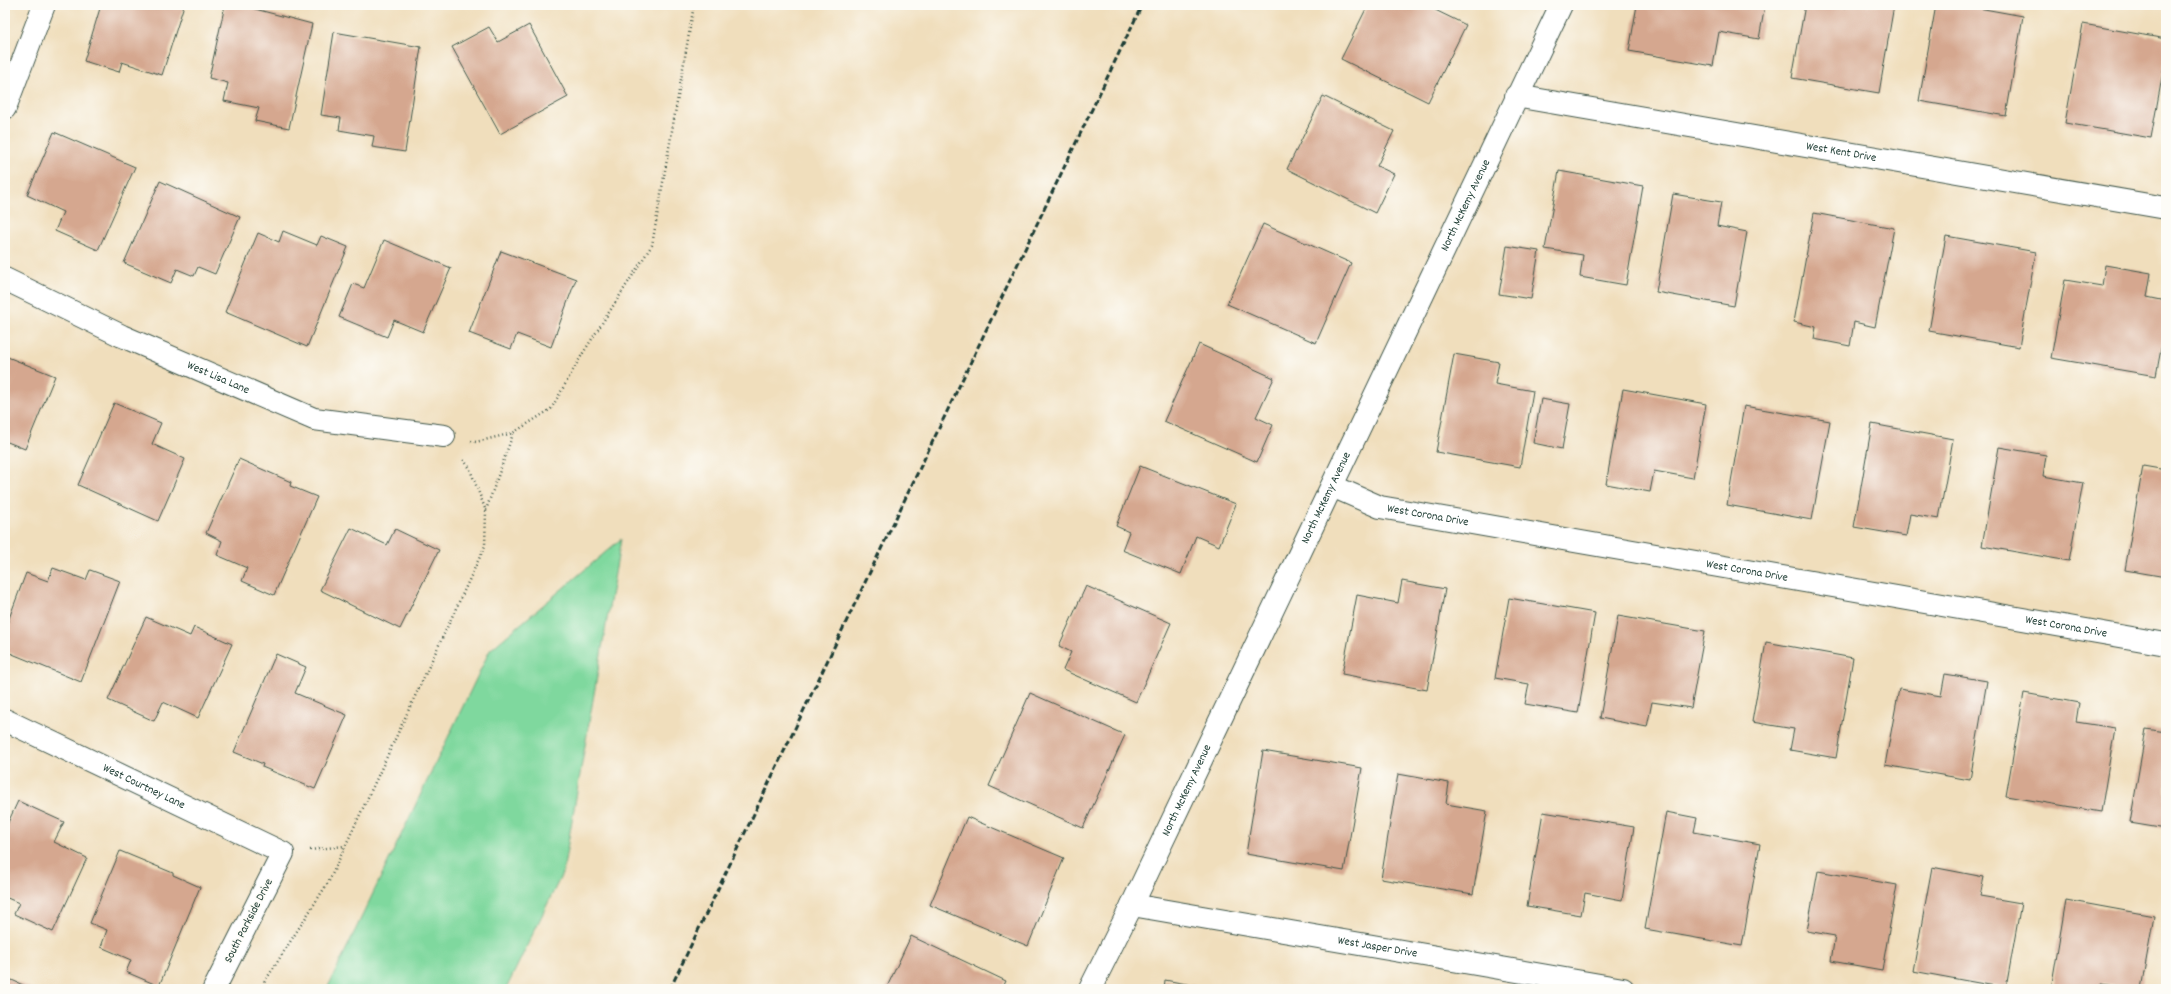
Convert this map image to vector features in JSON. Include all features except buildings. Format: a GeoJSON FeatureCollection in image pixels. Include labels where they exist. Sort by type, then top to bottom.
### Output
{"type":"FeatureCollection","features":[{"type":"Feature","properties":{"kind":"street"},"geometry":{"type":"LineString","coordinates":[[5,108],[44,5]]}},
{"type":"Feature","properties":{"kind":"street","name":"North McKemy Avenue"},"geometry":{"type":"LineString","coordinates":[[1090,989],[1132,905],[1516,96],[1561,5]]}},
{"type":"Feature","properties":{"kind":"street","name":"West Kent Drive"},"geometry":{"type":"LineString","coordinates":[[1516,96],[2166,208]]}},
{"type":"Feature","properties":{"kind":"street","name":"West Lisa Lane"},"geometry":{"type":"LineString","coordinates":[[5,279],[122,336],[314,419],[444,436]]}},
{"type":"Feature","properties":{"kind":"street","name":"West Corona Drive"},"geometry":{"type":"LineString","coordinates":[[1332,486],[1380,507],[2166,644]]}},
{"type":"Feature","properties":{"kind":"street","name":"West Courtney Lane"},"geometry":{"type":"LineString","coordinates":[[5,720],[283,853]]}},
{"type":"Feature","properties":{"kind":"street","name":"South Parkside Drive"},"geometry":{"type":"LineString","coordinates":[[214,989],[283,853]]}},
{"type":"Feature","properties":{"kind":"street","name":"West Jasper Drive"},"geometry":{"type":"LineString","coordinates":[[1132,905],[1623,989]]}},
{"type":"Feature","properties":{"kind":"path"},"geometry":{"type":"LineString","coordinates":[[444,436],[476,442],[513,433],[550,409],[582,353],[652,245],[694,5]]}},
{"type":"Feature","properties":{"kind":"path"},"geometry":{"type":"LineString","coordinates":[[260,989],[329,881],[485,546],[486,511],[513,433]]}},
{"type":"Feature","properties":{"kind":"path"},"geometry":{"type":"LineString","coordinates":[[444,436],[469,467],[486,511]]}},
{"type":"Feature","properties":{"kind":"path"},"geometry":{"type":"LineString","coordinates":[[283,853],[345,846]]}},
{"type":"Feature","properties":{"kind":"green space"},"geometry":{"type":"Polygon","coordinates":[[[621,539],[563,872],[506,989],[327,989],[490,650],[621,539]]]}},
{"type":"Feature","properties":{"kind":"railway"},"geometry":{"type":"LineString","coordinates":[[670,989],[1142,5]]}}]}
